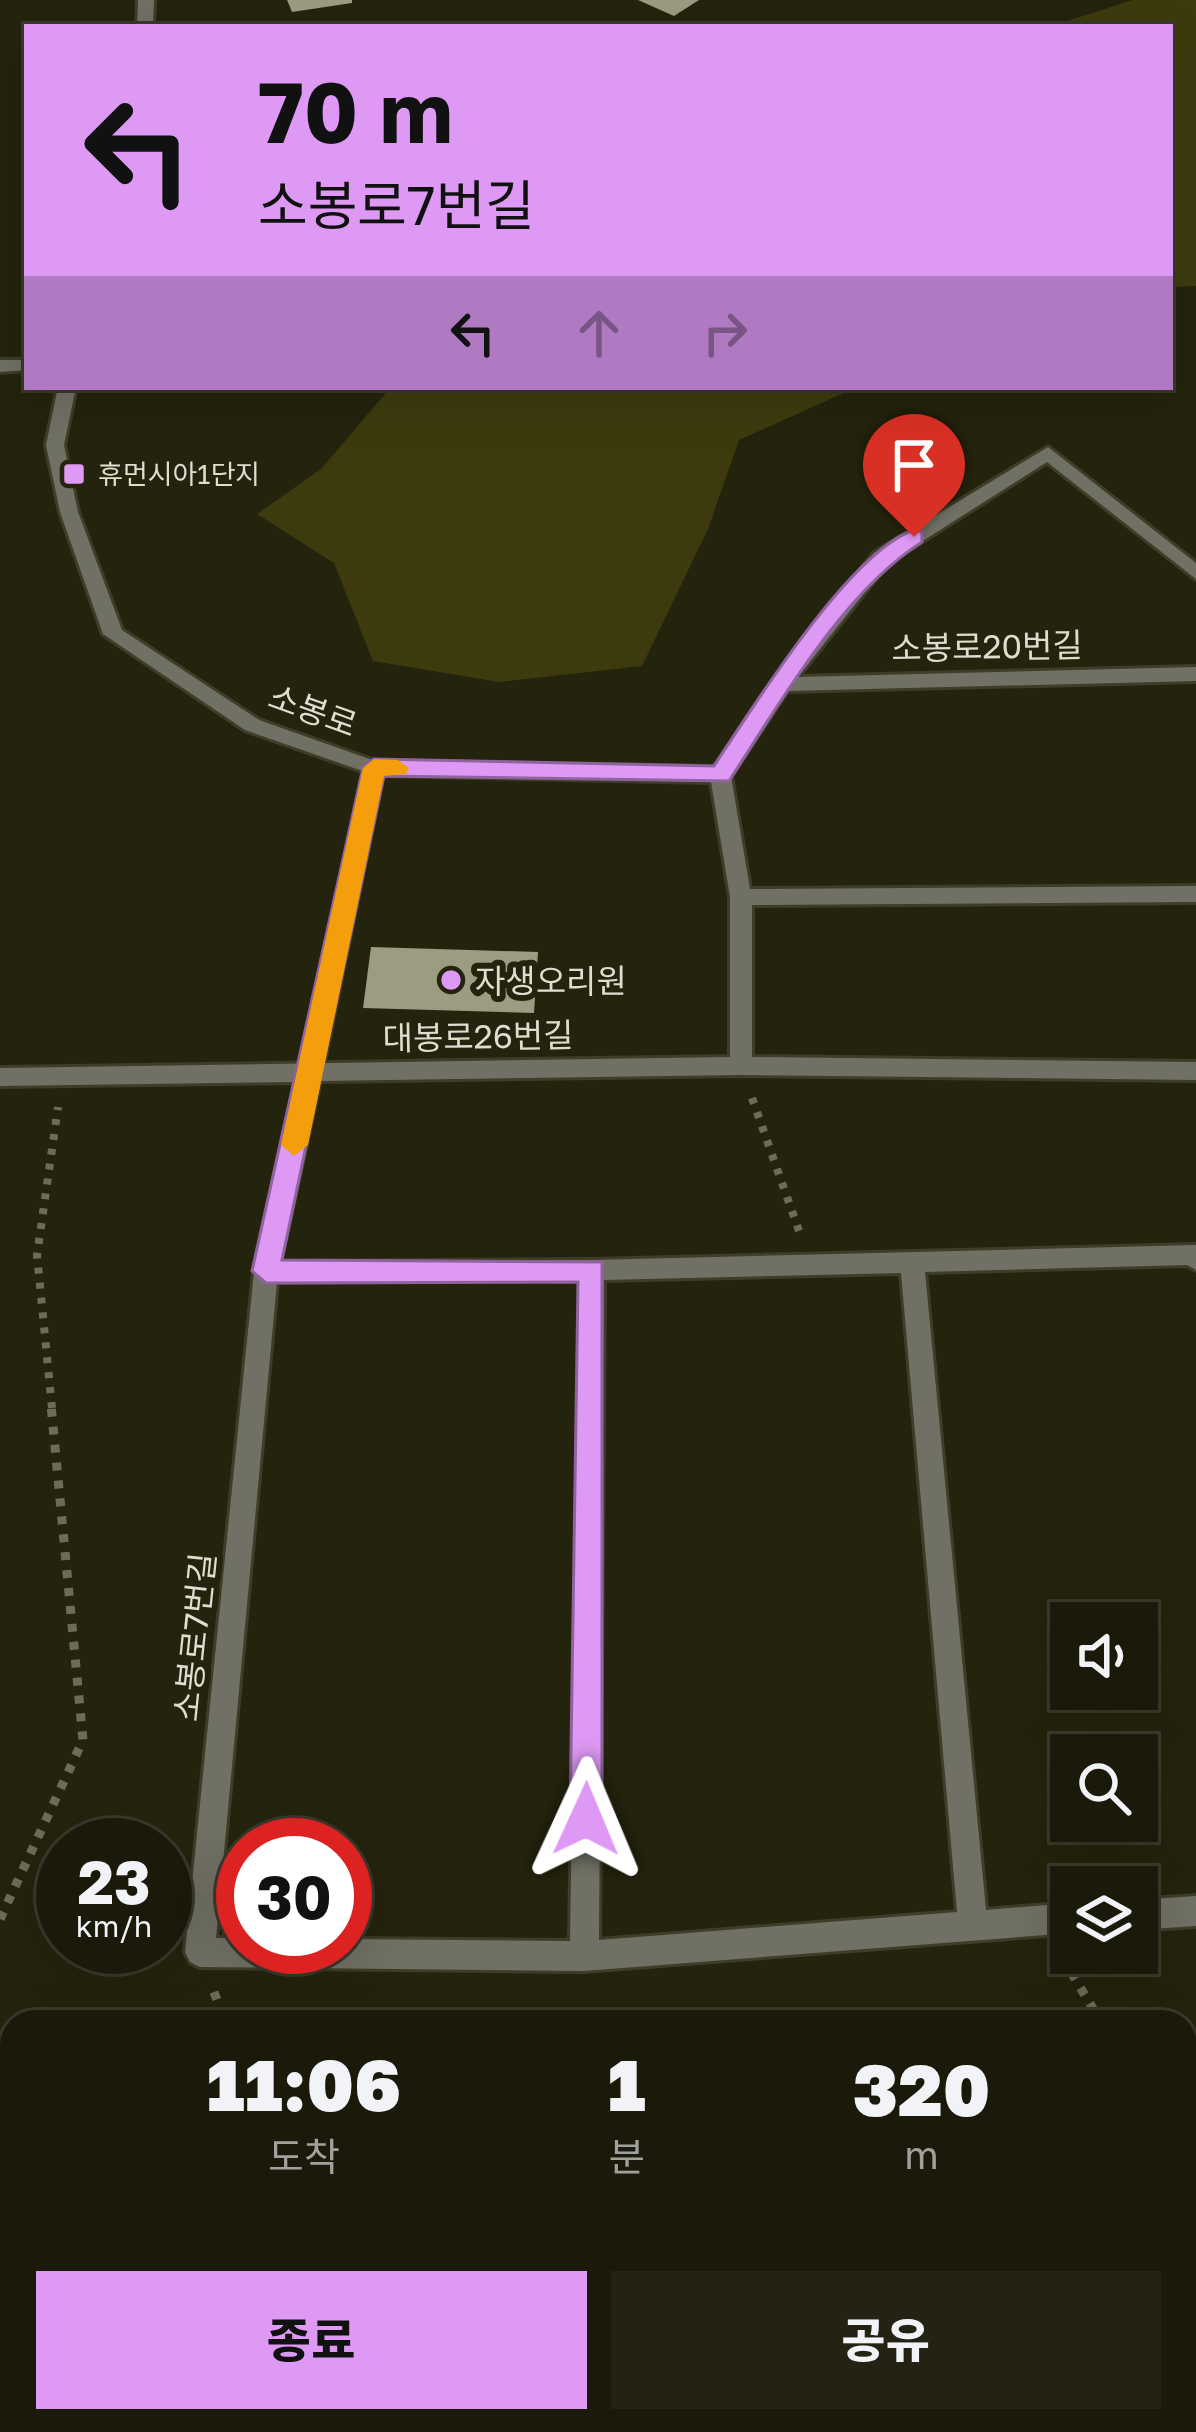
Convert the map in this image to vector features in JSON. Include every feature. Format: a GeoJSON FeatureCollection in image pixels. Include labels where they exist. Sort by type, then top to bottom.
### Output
{"type":"FeatureCollection","features":[{"type":"Feature","properties":{"kind":"street","name":"소봉로"},"geometry":{"type":"LineString","coordinates":[[66,390],[55,445],[69,512],[113,634],[252,725],[374,768],[720,775]]}},
{"type":"Feature","properties":{"kind":"street"},"geometry":{"type":"LineString","coordinates":[[1196,573],[1048,453],[881,558],[781,684],[720,775],[741,898],[741,1066],[1196,1071]]}},
{"type":"Feature","properties":{"kind":"street","name":"소봉로20번길"},"geometry":{"type":"LineString","coordinates":[[781,684],[1196,674]]}},
{"type":"Feature","properties":{"kind":"street"},"geometry":{"type":"LineString","coordinates":[[374,768],[266,1271],[592,1270],[1195,1256],[1196,1260]]}},
{"type":"Feature","properties":{"kind":"street"},"geometry":{"type":"LineString","coordinates":[[741,898],[1196,894]]}},
{"type":"Feature","properties":{"kind":"street","name":"대봉로26번길"},"geometry":{"type":"LineString","coordinates":[[0,1077],[741,1066]]}},
{"type":"Feature","properties":{"kind":"street"},"geometry":{"type":"LineString","coordinates":[[911,1262],[973,1926]]}},
{"type":"Feature","properties":{"kind":"street"},"geometry":{"type":"LineString","coordinates":[[584,1956],[592,1270]]}},
{"type":"Feature","properties":{"kind":"street","name":"소봉로7번길"},"geometry":{"type":"LineString","coordinates":[[266,1271],[200,1952],[584,1956],[1050,1919]]}},
{"type":"Feature","properties":{"kind":"street"},"geometry":{"type":"LineString","coordinates":[[1158,1914],[1196,1911]]}},
{"type":"Feature","properties":{"kind":"path"},"geometry":{"type":"LineString","coordinates":[[741,1066],[812,1266]]}},
{"type":"Feature","properties":{"kind":"path"},"geometry":{"type":"LineString","coordinates":[[0,1919],[82,1740],[37,1255],[63,1076]]}},
{"type":"Feature","properties":{"kind":"path"},"geometry":{"type":"LineString","coordinates":[[1040,1920],[1094,2010]]}},
{"type":"Feature","properties":{"kind":"shaded area"},"geometry":{"type":"Polygon","coordinates":[[[1133,0],[1196,0],[1196,286],[1173,287],[1173,24],[1057,24],[1133,0]]]}},
{"type":"Feature","properties":{"kind":"shaded area"},"geometry":{"type":"Polygon","coordinates":[[[388,390],[850,390],[739,440],[708,529],[642,666],[499,682],[373,661],[334,563],[257,514],[321,469],[388,390]]]}},
{"type":"Feature","properties":{"kind":"building"},"geometry":{"type":"Polygon","coordinates":[[[287,0],[352,0],[352,3],[292,12],[287,0]]]}},
{"type":"Feature","properties":{"kind":"building"},"geometry":{"type":"Polygon","coordinates":[[[638,0],[699,0],[674,16],[638,0]]]}},
{"type":"Feature","properties":{"kind":"building","name":"자생오리원"},"geometry":{"type":"Polygon","coordinates":[[[371,947],[538,952],[534,1013],[363,1008],[371,947]]]}},
{"type":"Feature","properties":{"kind":"slow traffic"},"geometry":{"type":"LineString","coordinates":[[294,1145],[374,768],[398,768]]}},
{"type":"Feature","properties":{"kind":"place","name":"휴먼시아1단지"},"geometry":{"type":"Point","coordinates":[74,474]}},
{"type":"Feature","properties":{"kind":"place","name":"자생오리원"},"geometry":{"type":"Point","coordinates":[451,980]}},
{"type":"Feature","properties":{"kind":"route"},"geometry":{"type":"LineString","coordinates":[[586,1819],[592,1270],[266,1271],[374,768],[720,775],[781,684],[881,558],[914,537]]}}]}
